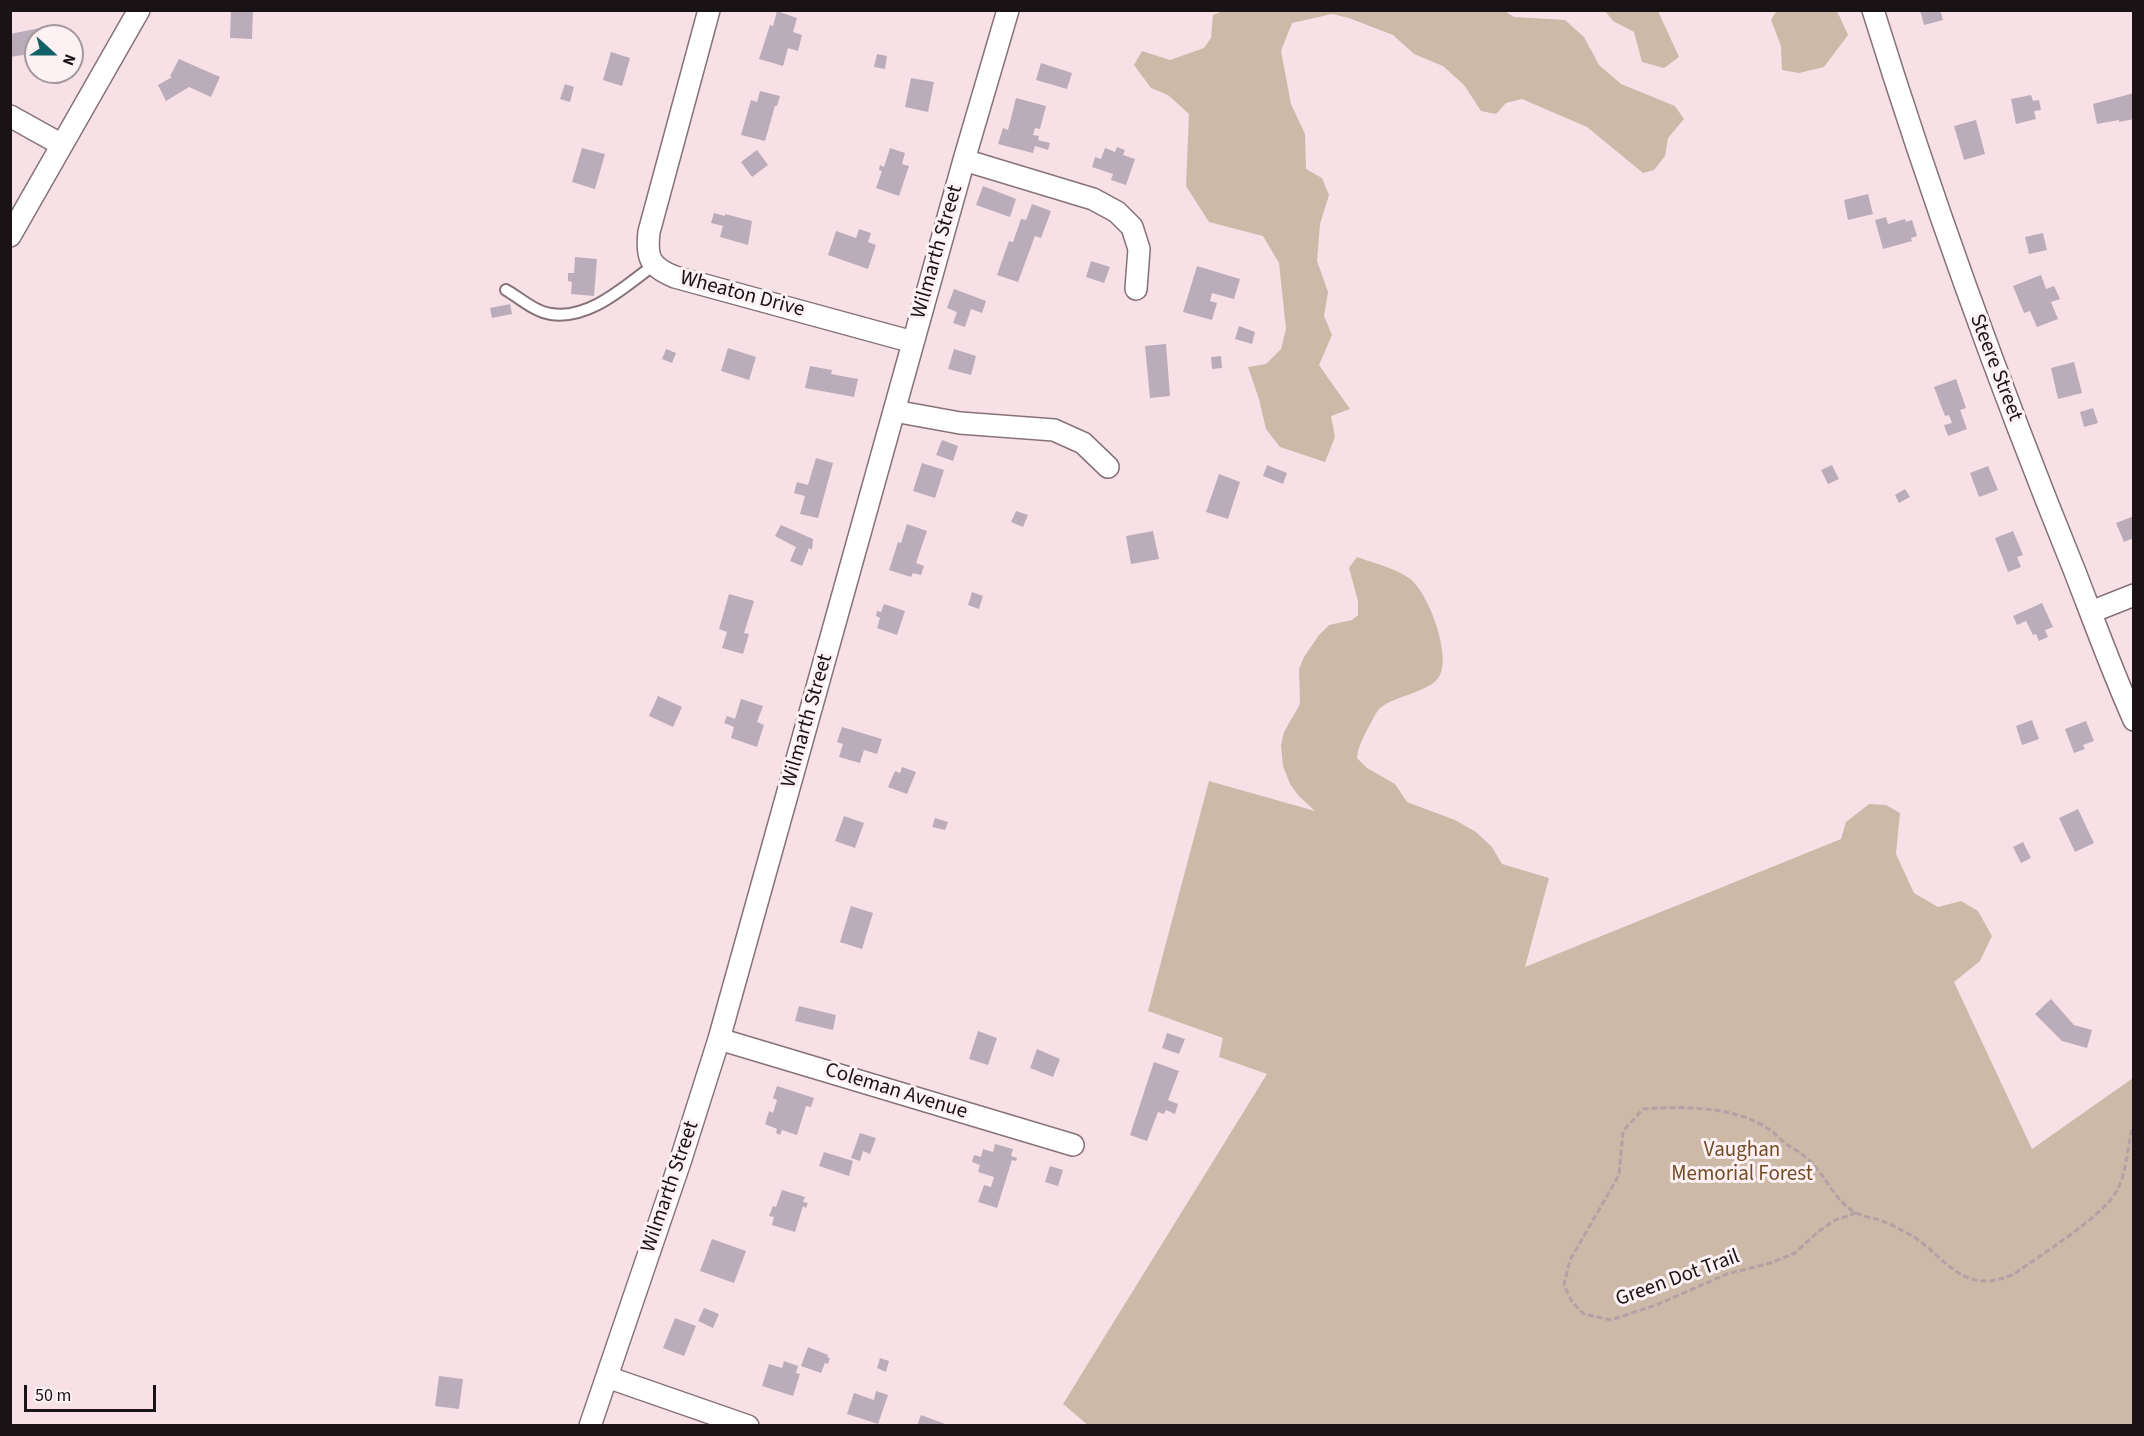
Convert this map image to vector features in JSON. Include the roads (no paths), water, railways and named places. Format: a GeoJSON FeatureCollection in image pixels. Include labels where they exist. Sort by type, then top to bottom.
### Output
{"type":"FeatureCollection","features":[{"type":"Feature","properties":{"kind":"street"},"geometry":{"type":"LineString","coordinates":[[10,236],[139,10]]}},
{"type":"Feature","properties":{"kind":"street","name":"Wheaton Drive"},"geometry":{"type":"LineString","coordinates":[[709,10],[649,232],[648,256],[664,273],[675,277],[913,342]]}},
{"type":"Feature","properties":{"kind":"street","name":"Wilmarth Street"},"geometry":{"type":"LineString","coordinates":[[590,1425],[681,1159],[719,1039],[964,160],[1008,10]]}},
{"type":"Feature","properties":{"kind":"street","name":"Steere Street"},"geometry":{"type":"LineString","coordinates":[[1873,10],[1968,296],[2133,720]]}},
{"type":"Feature","properties":{"kind":"street"},"geometry":{"type":"LineString","coordinates":[[10,116],[62,145]]}},
{"type":"Feature","properties":{"kind":"street"},"geometry":{"type":"LineString","coordinates":[[964,160],[1093,199],[1117,212],[1132,227],[1139,249],[1136,289]]}},
{"type":"Feature","properties":{"kind":"street"},"geometry":{"type":"LineString","coordinates":[[894,411],[960,423],[1054,430],[1083,443],[1108,467]]}},
{"type":"Feature","properties":{"kind":"street"},"geometry":{"type":"LineString","coordinates":[[2091,612],[2133,596]]}},
{"type":"Feature","properties":{"kind":"street","name":"Coleman Avenue"},"geometry":{"type":"LineString","coordinates":[[719,1039],[1073,1145]]}},
{"type":"Feature","properties":{"kind":"street"},"geometry":{"type":"LineString","coordinates":[[606,1377],[748,1425]]}},
{"type":"Feature","properties":{"kind":"lane"},"geometry":{"type":"LineString","coordinates":[[506,290],[536,309],[551,314],[570,314],[592,308],[654,265]]}},
{"type":"Feature","properties":{"kind":"park label","name":"Vaughan Memorial Forest"},"geometry":{"type":"Point","coordinates":[1742,1163]}}]}
